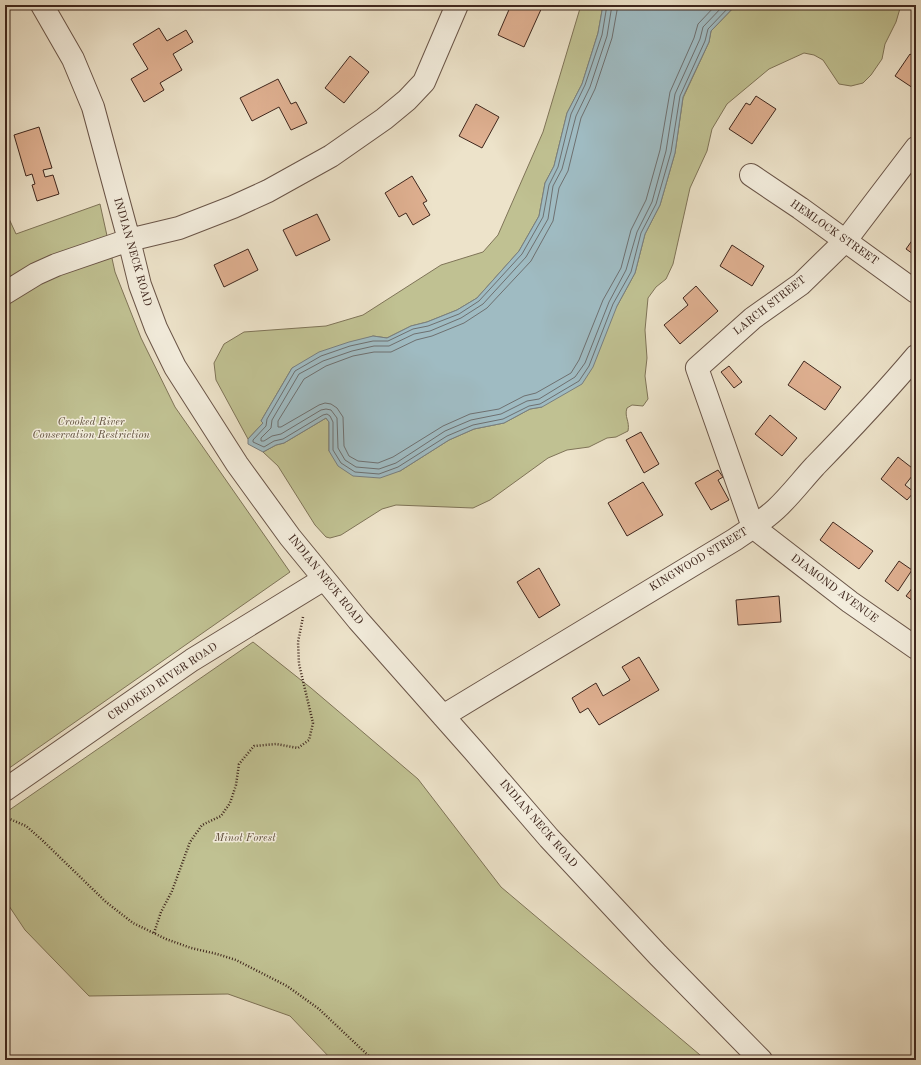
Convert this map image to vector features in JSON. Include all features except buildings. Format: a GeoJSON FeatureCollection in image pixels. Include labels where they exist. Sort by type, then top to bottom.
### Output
{"type":"FeatureCollection","features":[{"type":"Feature","properties":{"kind":"street","name":"INDIAN NECK ROAD"},"geometry":{"type":"LineString","coordinates":[[42,5],[73,59],[91,102],[138,277],[147,307],[165,349],[216,433],[317,583],[358,620],[549,838],[603,897],[761,1060]]}},
{"type":"Feature","properties":{"kind":"street"},"geometry":{"type":"LineString","coordinates":[[5,293],[36,274],[56,265],[129,240],[179,228],[233,207],[332,156],[369,131],[407,100],[424,82],[457,5]]}},
{"type":"Feature","properties":{"kind":"street","name":"LARCH STREET"},"geometry":{"type":"LineString","coordinates":[[753,527],[697,368],[753,318],[801,284],[846,240],[916,148]]}},
{"type":"Feature","properties":{"kind":"street","name":"HEMLOCK STREET"},"geometry":{"type":"LineString","coordinates":[[751,175],[846,240],[916,292]]}},
{"type":"Feature","properties":{"kind":"street","name":"KINGWOOD STREET"},"geometry":{"type":"LineString","coordinates":[[443,716],[753,527],[769,515],[889,389],[916,356]]}},
{"type":"Feature","properties":{"kind":"street","name":"DIAMOND AVENUE"},"geometry":{"type":"LineString","coordinates":[[753,527],[850,602],[916,648]]}},
{"type":"Feature","properties":{"kind":"street","name":"CROOKED RIVER ROAD"},"geometry":{"type":"LineString","coordinates":[[5,790],[192,660],[317,583]]}},
{"type":"Feature","properties":{"kind":"path"},"geometry":{"type":"LineString","coordinates":[[154,933],[161,912],[172,891],[190,842],[202,825],[221,816],[230,802],[236,784],[239,764],[254,746],[276,744],[298,748],[309,740],[313,723],[299,664],[298,642],[317,583]]}},
{"type":"Feature","properties":{"kind":"path"},"geometry":{"type":"LineString","coordinates":[[5,817],[26,826],[106,902],[133,923],[191,948],[236,960],[287,986],[319,1009],[373,1060]]}},
{"type":"Feature","properties":{"kind":"green space"},"geometry":{"type":"Polygon","coordinates":[[[581,5],[603,5],[598,33],[582,84],[567,113],[554,166],[545,183],[539,216],[519,251],[477,298],[457,310],[427,322],[411,326],[387,338],[373,336],[292,368],[261,421],[263,423],[248,439],[216,380],[214,363],[224,344],[244,332],[326,326],[363,315],[441,265],[483,252],[498,235],[543,132],[581,5]]]}},
{"type":"Feature","properties":{"kind":"green space"},"geometry":{"type":"Polygon","coordinates":[[[736,5],[901,5],[896,22],[885,44],[882,59],[871,75],[863,83],[851,86],[839,84],[823,60],[814,55],[804,53],[769,69],[727,104],[712,129],[707,151],[690,188],[673,264],[666,279],[656,287],[648,298],[645,330],[647,358],[645,376],[648,399],[643,406],[632,405],[627,408],[626,414],[628,431],[616,437],[607,438],[589,447],[567,450],[548,458],[490,500],[473,508],[396,505],[382,509],[341,535],[330,538],[326,537],[315,525],[278,466],[263,452],[276,445],[284,443],[326,418],[329,422],[329,451],[400,471],[449,440],[474,429],[504,423],[530,409],[542,407],[617,306],[635,273],[645,234],[660,205],[675,153],[683,98],[709,42],[711,31],[736,5]]]}},
{"type":"Feature","properties":{"kind":"green space","name":"Crooked River Conservation Restriction"},"geometry":{"type":"Polygon","coordinates":[[[100,204],[115,272],[141,338],[175,407],[290,572],[5,771],[5,210],[16,234],[100,204]]]}},
{"type":"Feature","properties":{"kind":"green space","name":"Minot Forest"},"geometry":{"type":"Polygon","coordinates":[[[253,642],[311,688],[418,779],[501,887],[706,1060],[332,1060],[290,1016],[228,994],[89,996],[25,930],[5,900],[5,813],[253,642]]]}},
{"type":"Feature","properties":{"kind":"water"},"geometry":{"type":"Polygon","coordinates":[[[603,5],[736,5],[711,31],[709,42],[683,97],[675,153],[660,205],[645,234],[635,273],[617,306],[593,367],[582,384],[542,407],[530,409],[504,423],[474,429],[449,440],[400,471],[380,478],[353,476],[338,466],[329,451],[329,422],[326,418],[284,443],[276,445],[263,452],[248,444],[248,439],[263,423],[261,421],[292,368],[319,352],[373,336],[387,338],[411,326],[427,322],[457,310],[477,298],[519,251],[539,216],[545,183],[554,166],[567,113],[582,84],[598,33],[603,5]]]}}]}
